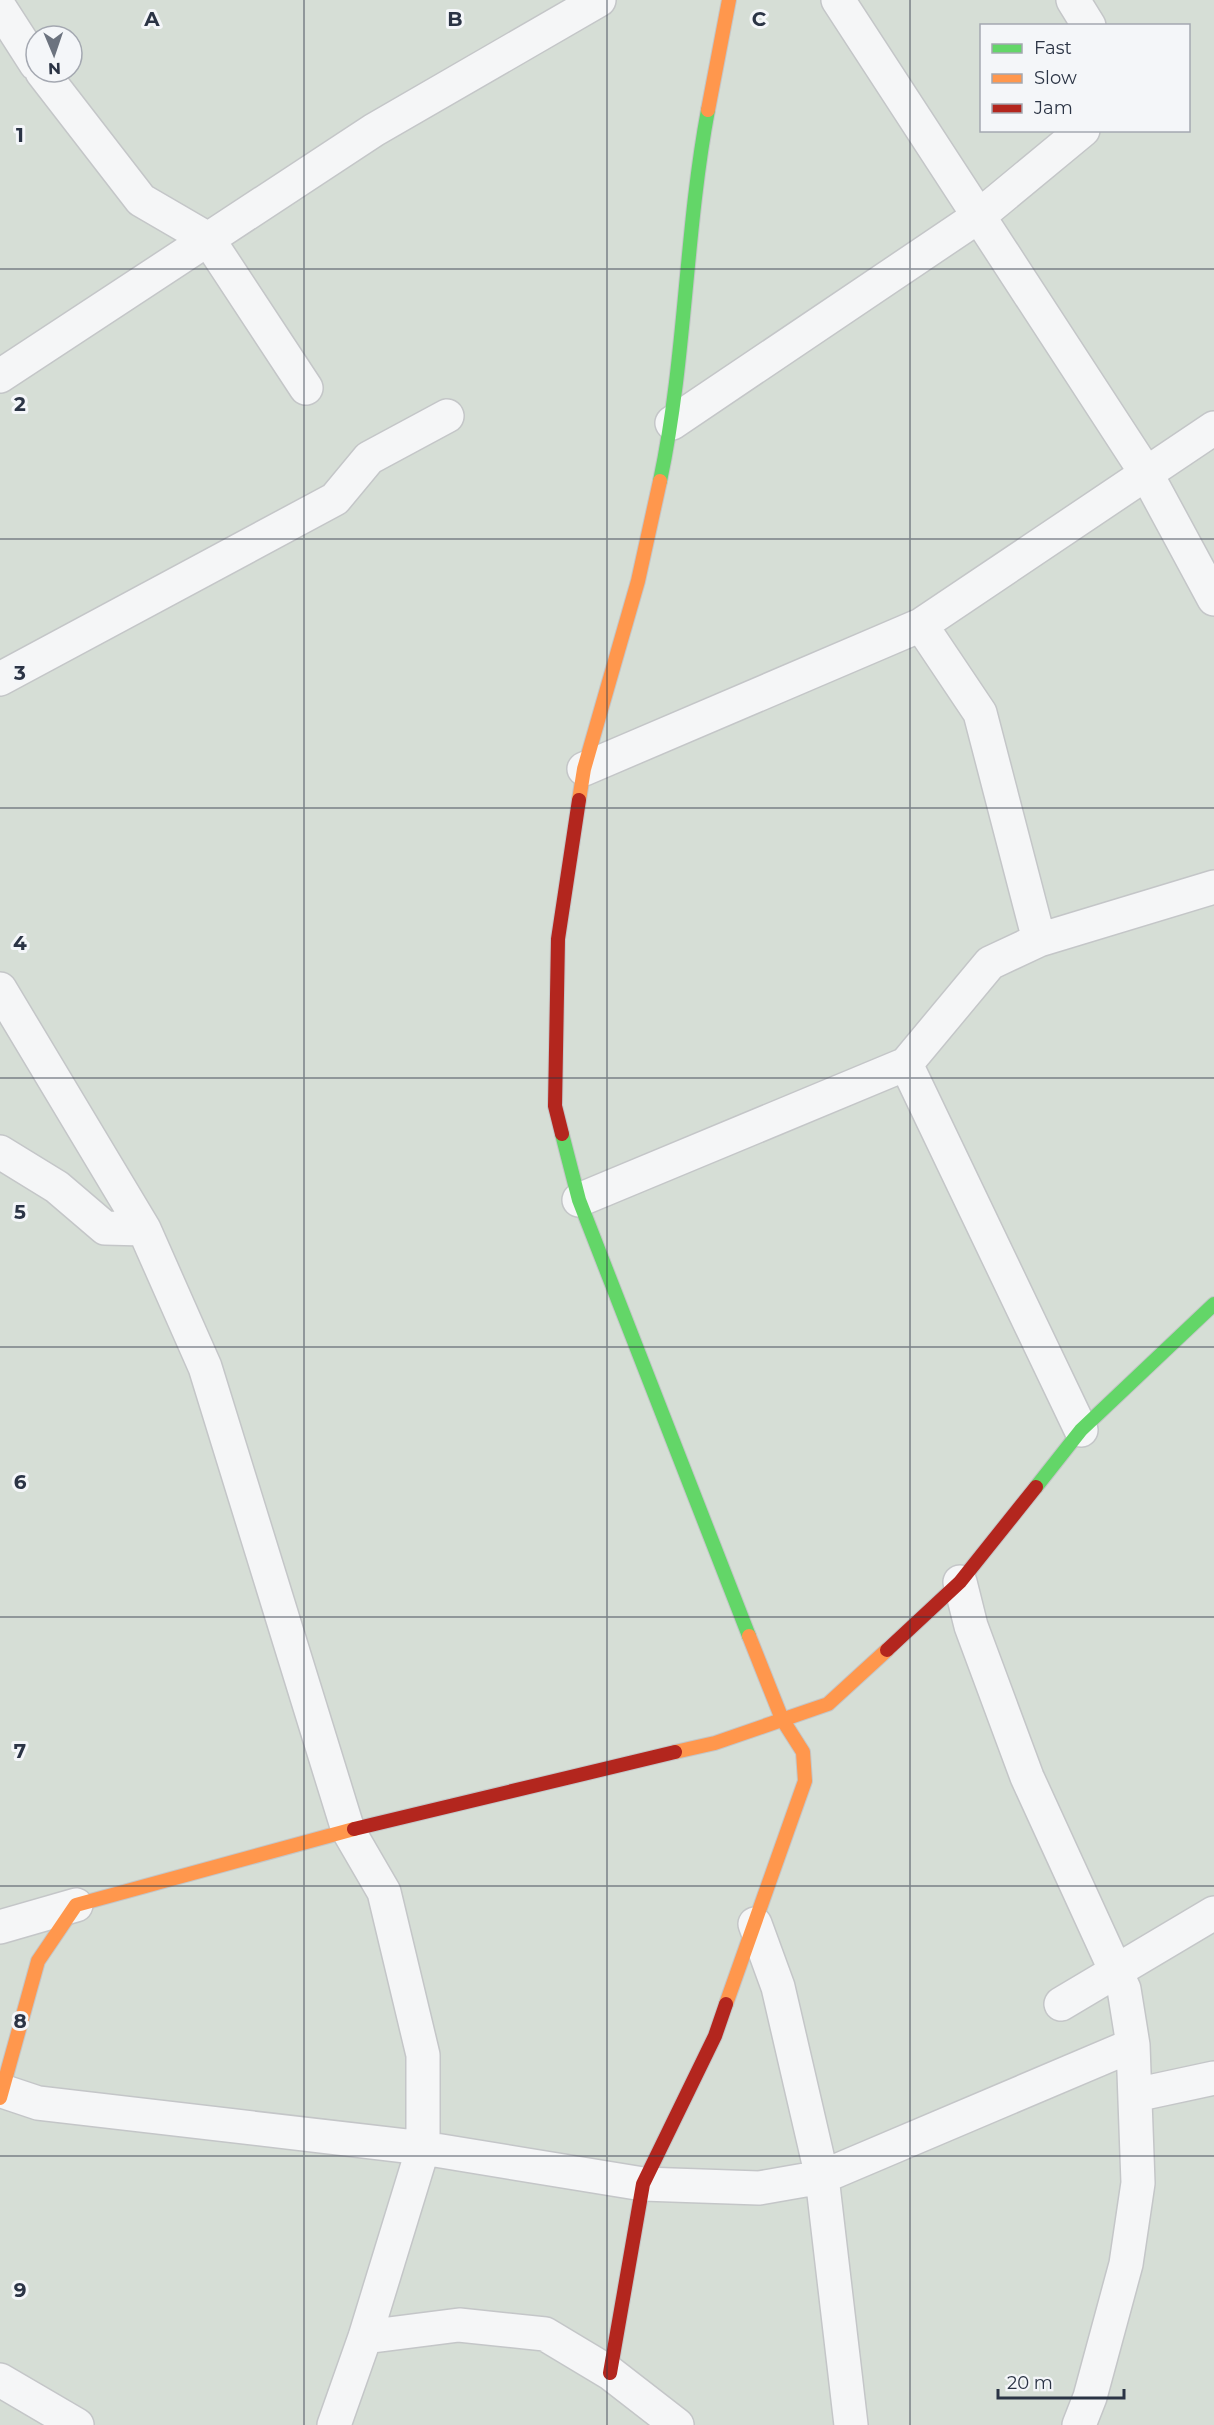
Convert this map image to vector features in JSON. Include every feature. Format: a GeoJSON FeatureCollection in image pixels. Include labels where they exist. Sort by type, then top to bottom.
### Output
{"type":"FeatureCollection","features":[{"type":"Feature","properties":{"kind":"street"},"geometry":{"type":"LineString","coordinates":[[0,376],[374,130],[599,0]]}},
{"type":"Feature","properties":{"kind":"street"},"geometry":{"type":"LineString","coordinates":[[610,2373],[643,2184],[715,2036],[805,1781],[803,1752],[782,1719],[579,1200],[555,1106],[558,939],[584,769],[638,581],[672,423],[697,169],[729,0]]}},
{"type":"Feature","properties":{"kind":"street"},"geometry":{"type":"LineString","coordinates":[[838,0],[1146,473],[1214,599]]}},
{"type":"Feature","properties":{"kind":"street"},"geometry":{"type":"LineString","coordinates":[[1073,0],[1088,24]]}},
{"type":"Feature","properties":{"kind":"street"},"geometry":{"type":"LineString","coordinates":[[0,8],[24,45]]}},
{"type":"Feature","properties":{"kind":"street"},"geometry":{"type":"LineString","coordinates":[[51,84],[141,200],[208,239],[306,388]]}},
{"type":"Feature","properties":{"kind":"street"},"geometry":{"type":"LineString","coordinates":[[672,423],[979,216],[1081,132]]}},
{"type":"Feature","properties":{"kind":"street"},"geometry":{"type":"LineString","coordinates":[[0,679],[335,499],[369,458],[447,416]]}},
{"type":"Feature","properties":{"kind":"street"},"geometry":{"type":"LineString","coordinates":[[584,769],[921,625],[1214,428]]}},
{"type":"Feature","properties":{"kind":"street"},"geometry":{"type":"LineString","coordinates":[[921,625],[980,713],[1039,940]]}},
{"type":"Feature","properties":{"kind":"street"},"geometry":{"type":"LineString","coordinates":[[579,1200],[906,1064],[990,963],[1039,940],[1214,887]]}},
{"type":"Feature","properties":{"kind":"street"},"geometry":{"type":"LineString","coordinates":[[0,989],[144,1229],[205,1367],[348,1830],[384,1892],[423,2055],[423,2148],[365,2337],[334,2425]]}},
{"type":"Feature","properties":{"kind":"street"},"geometry":{"type":"LineString","coordinates":[[906,1064],[1081,1430]]}},
{"type":"Feature","properties":{"kind":"street"},"geometry":{"type":"LineString","coordinates":[[0,1152],[57,1186],[105,1228],[144,1229]]}},
{"type":"Feature","properties":{"kind":"street"},"geometry":{"type":"LineString","coordinates":[[0,1927],[348,1830],[715,1743],[828,1704],[960,1582],[1081,1430],[1214,1304]]}},
{"type":"Feature","properties":{"kind":"street"},"geometry":{"type":"LineString","coordinates":[[960,1582],[971,1626],[1027,1777],[1124,1989],[1133,2045],[1138,2183],[1126,2264],[1090,2397],[1079,2425]]}},
{"type":"Feature","properties":{"kind":"street"},"geometry":{"type":"LineString","coordinates":[[76,1905],[38,1961],[1,2095],[38,2103],[423,2148],[643,2184],[759,2188],[822,2177],[1133,2045]]}},
{"type":"Feature","properties":{"kind":"street"},"geometry":{"type":"LineString","coordinates":[[1061,2004],[1214,1913]]}},
{"type":"Feature","properties":{"kind":"street"},"geometry":{"type":"LineString","coordinates":[[755,1924],[778,1987],[822,2177],[851,2425]]}},
{"type":"Feature","properties":{"kind":"street"},"geometry":{"type":"LineString","coordinates":[[1135,2095],[1214,2078]]}},
{"type":"Feature","properties":{"kind":"street"},"geometry":{"type":"LineString","coordinates":[[365,2337],[459,2325],[544,2334],[610,2373],[638,2412],[677,2425]]}},
{"type":"Feature","properties":{"kind":"street"},"geometry":{"type":"LineString","coordinates":[[0,2380],[77,2425]]}},
{"type":"Feature","properties":{"kind":"shaded area"},"geometry":{"type":"Polygon","coordinates":[[[0,0],[1214,0],[1214,2425],[0,2425],[0,0]]]}},
{"type":"Feature","properties":{"kind":"traffic: fast"},"geometry":{"type":"LineString","coordinates":[[660,481],[675,389],[694,202],[708,110]]}},
{"type":"Feature","properties":{"kind":"traffic: fast"},"geometry":{"type":"LineString","coordinates":[[562,1134],[579,1200],[749,1636]]}},
{"type":"Feature","properties":{"kind":"traffic: fast"},"geometry":{"type":"LineString","coordinates":[[1036,1487],[1081,1430],[1214,1304]]}},
{"type":"Feature","properties":{"kind":"traffic: slow"},"geometry":{"type":"LineString","coordinates":[[708,110],[729,0]]}},
{"type":"Feature","properties":{"kind":"traffic: slow"},"geometry":{"type":"LineString","coordinates":[[579,800],[584,769],[638,581],[660,481]]}},
{"type":"Feature","properties":{"kind":"traffic: slow"},"geometry":{"type":"LineString","coordinates":[[726,2004],[805,1781],[803,1752],[782,1719],[749,1636]]}},
{"type":"Feature","properties":{"kind":"traffic: slow"},"geometry":{"type":"LineString","coordinates":[[675,1752],[715,1743],[828,1704],[887,1650]]}},
{"type":"Feature","properties":{"kind":"traffic: slow"},"geometry":{"type":"LineString","coordinates":[[0,2098],[38,1961],[76,1905],[354,1829]]}},
{"type":"Feature","properties":{"kind":"traffic: jam"},"geometry":{"type":"LineString","coordinates":[[562,1134],[555,1106],[558,939],[579,800]]}},
{"type":"Feature","properties":{"kind":"traffic: jam"},"geometry":{"type":"LineString","coordinates":[[887,1650],[960,1582],[1036,1487]]}},
{"type":"Feature","properties":{"kind":"traffic: jam"},"geometry":{"type":"LineString","coordinates":[[354,1829],[675,1752]]}},
{"type":"Feature","properties":{"kind":"traffic: jam"},"geometry":{"type":"LineString","coordinates":[[610,2373],[643,2184],[715,2036],[726,2004]]}}]}
